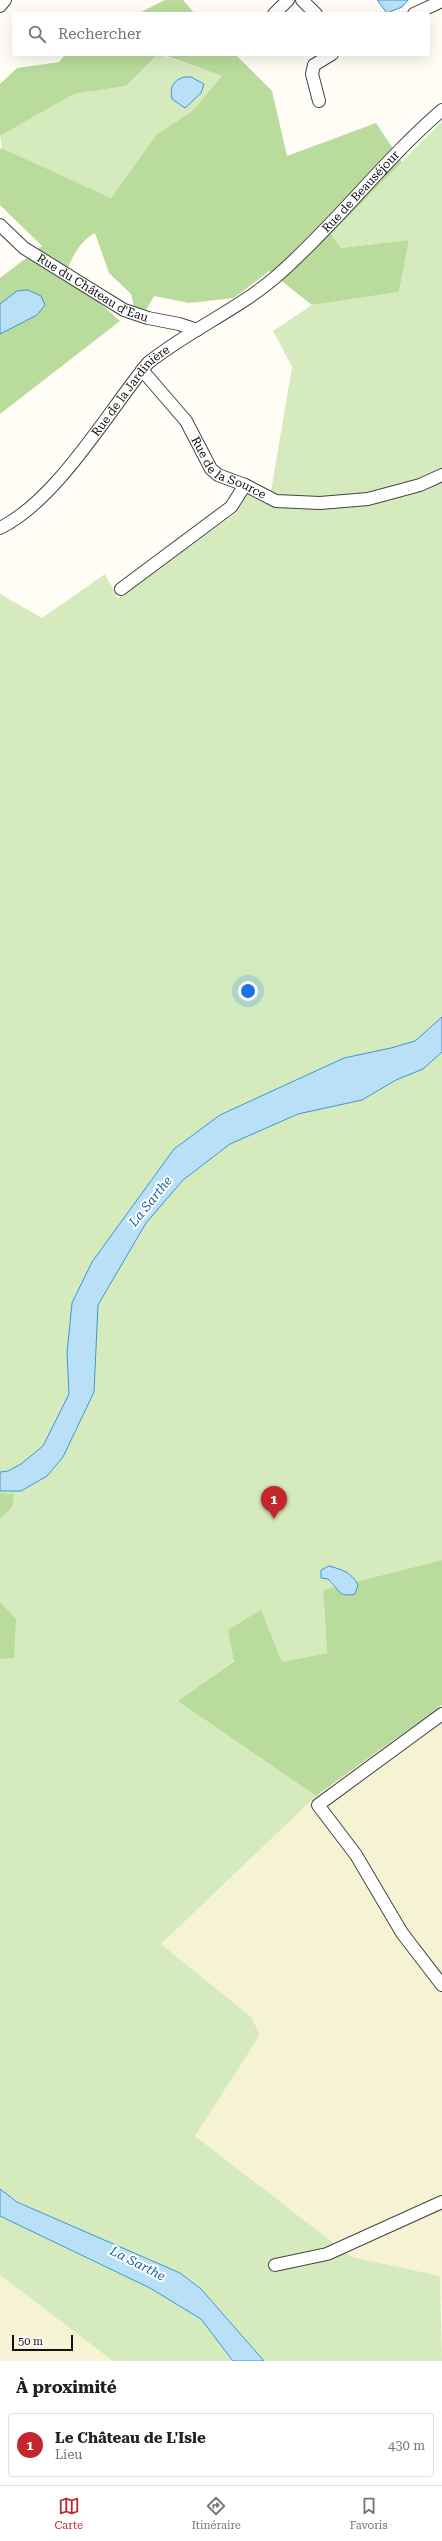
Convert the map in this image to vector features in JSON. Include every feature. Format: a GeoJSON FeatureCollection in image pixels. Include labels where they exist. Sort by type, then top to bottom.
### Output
{"type":"FeatureCollection","features":[{"type":"Feature","properties":{"kind":"street"},"geometry":{"type":"LineString","coordinates":[[0,6],[5,0]]}},
{"type":"Feature","properties":{"kind":"street"},"geometry":{"type":"LineString","coordinates":[[276,12],[288,0]]}},
{"type":"Feature","properties":{"kind":"street"},"geometry":{"type":"LineString","coordinates":[[302,0],[314,12]]}},
{"type":"Feature","properties":{"kind":"street"},"geometry":{"type":"LineString","coordinates":[[418,12],[442,1]]}},
{"type":"Feature","properties":{"kind":"street"},"geometry":{"type":"LineString","coordinates":[[318,101],[312,74],[314,65],[329,56]]}},
{"type":"Feature","properties":{"kind":"street","name":"Rue de Beauséjour"},"geometry":{"type":"LineString","coordinates":[[279,274],[442,110]]}},
{"type":"Feature","properties":{"kind":"street","name":"Rue du Château d'Eau"},"geometry":{"type":"LineString","coordinates":[[0,225],[24,248],[124,310],[148,318],[179,324],[197,330]]}},
{"type":"Feature","properties":{"kind":"street","name":"Rue de la Jardinière"},"geometry":{"type":"LineString","coordinates":[[0,528],[32,508],[56,482],[142,370],[165,350],[244,302],[279,274]]}},
{"type":"Feature","properties":{"kind":"street","name":"Rue de la Source"},"geometry":{"type":"LineString","coordinates":[[142,370],[186,421],[211,469],[218,476],[245,485],[276,501],[320,503],[368,499],[420,485],[442,475]]}},
{"type":"Feature","properties":{"kind":"street"},"geometry":{"type":"LineString","coordinates":[[121,589],[231,507],[245,485]]}},
{"type":"Feature","properties":{"kind":"street"},"geometry":{"type":"LineString","coordinates":[[442,1714],[318,1805],[356,1855],[402,1933],[442,1985]]}},
{"type":"Feature","properties":{"kind":"street"},"geometry":{"type":"LineString","coordinates":[[275,2265],[326,2254],[442,2202]]}},
{"type":"Feature","properties":{"kind":"shaded area"},"geometry":{"type":"Polygon","coordinates":[[[442,1705],[442,2309],[440,2276],[352,2257],[195,2136],[260,2035],[160,1944],[316,1796],[442,1705]]]}},
{"type":"Feature","properties":{"kind":"shaded area"},"geometry":{"type":"Polygon","coordinates":[[[0,2275],[111,2359],[113,2361],[0,2361],[0,2275]]]}},
{"type":"Feature","properties":{"kind":"green space"},"geometry":{"type":"Polygon","coordinates":[[[165,0],[183,0],[193,12],[141,12],[165,0]]]}},
{"type":"Feature","properties":{"kind":"green space"},"geometry":{"type":"Polygon","coordinates":[[[64,56],[156,56],[126,86],[74,94],[0,136],[0,84],[17,68],[59,62],[64,56]]]}},
{"type":"Feature","properties":{"kind":"green space"},"geometry":{"type":"Polygon","coordinates":[[[156,56],[164,56],[222,76],[191,112],[157,134],[111,198],[2,148],[0,136],[74,94],[126,86],[156,56]]]}},
{"type":"Feature","properties":{"kind":"green space"},"geometry":{"type":"Polygon","coordinates":[[[167,56],[237,56],[272,91],[287,156],[376,123],[402,162],[331,234],[341,248],[409,240],[399,292],[312,305],[269,271],[234,298],[189,303],[154,296],[146,310],[134,307],[131,294],[109,273],[95,233],[80,246],[72,258],[64,277],[98,301],[120,321],[0,414],[0,278],[42,246],[0,205],[0,149],[2,148],[111,198],[157,134],[191,112],[222,76],[167,56]]]}},
{"type":"Feature","properties":{"kind":"green space"},"geometry":{"type":"Polygon","coordinates":[[[442,121],[442,1560],[323,1590],[327,1653],[282,1662],[234,1660],[179,1701],[316,1796],[161,1944],[251,2017],[260,2035],[195,2136],[352,2257],[440,2276],[442,2361],[113,2361],[0,2275],[0,594],[42,618],[105,574],[118,598],[236,513],[245,492],[270,497],[292,367],[273,331],[312,305],[399,292],[409,240],[340,248],[331,234],[442,121]]]}},
{"type":"Feature","properties":{"kind":"green space"},"geometry":{"type":"Polygon","coordinates":[[[0,1493],[14,1494],[12,1507],[0,1519],[0,1493]]]}},
{"type":"Feature","properties":{"kind":"green space"},"geometry":{"type":"Polygon","coordinates":[[[442,1560],[442,1705],[316,1796],[178,1701],[234,1661],[228,1630],[261,1610],[282,1662],[327,1653],[323,1590],[442,1560]]]}},
{"type":"Feature","properties":{"kind":"green space"},"geometry":{"type":"Polygon","coordinates":[[[0,1602],[16,1619],[14,1658],[0,1659],[0,1602]]]}},
{"type":"Feature","properties":{"kind":"water"},"geometry":{"type":"Polygon","coordinates":[[[377,0],[408,0],[402,7],[386,12],[377,0]]]}},
{"type":"Feature","properties":{"kind":"water"},"geometry":{"type":"Polygon","coordinates":[[[184,77],[191,77],[204,84],[201,93],[185,108],[172,99],[171,95],[174,83],[184,77]]]}},
{"type":"Feature","properties":{"kind":"water"},"geometry":{"type":"Polygon","coordinates":[[[28,290],[41,296],[45,305],[37,315],[0,334],[0,304],[17,291],[28,290]]]}},
{"type":"Feature","properties":{"kind":"water","name":"La Sarthe"},"geometry":{"type":"Polygon","coordinates":[[[442,1017],[442,1052],[423,1069],[396,1080],[362,1100],[298,1114],[230,1144],[183,1180],[146,1223],[98,1305],[94,1392],[63,1457],[47,1476],[21,1491],[0,1491],[0,1472],[8,1471],[21,1464],[43,1446],[69,1394],[67,1353],[72,1303],[92,1262],[174,1149],[220,1115],[344,1058],[391,1048],[415,1041],[442,1017]]]}},
{"type":"Feature","properties":{"kind":"water"},"geometry":{"type":"Polygon","coordinates":[[[329,1566],[342,1570],[352,1577],[358,1585],[355,1594],[342,1594],[328,1579],[321,1578],[321,1570],[329,1566]]]}},
{"type":"Feature","properties":{"kind":"water","name":"La Sarthe"},"geometry":{"type":"Polygon","coordinates":[[[0,2189],[17,2202],[180,2273],[201,2289],[264,2361],[233,2361],[201,2319],[150,2288],[0,2216],[0,2189]]]}},
{"type":"Feature","properties":{"kind":"place","name":"Le Château de L'Isle"},"geometry":{"type":"Point","coordinates":[274,1519]}}]}
